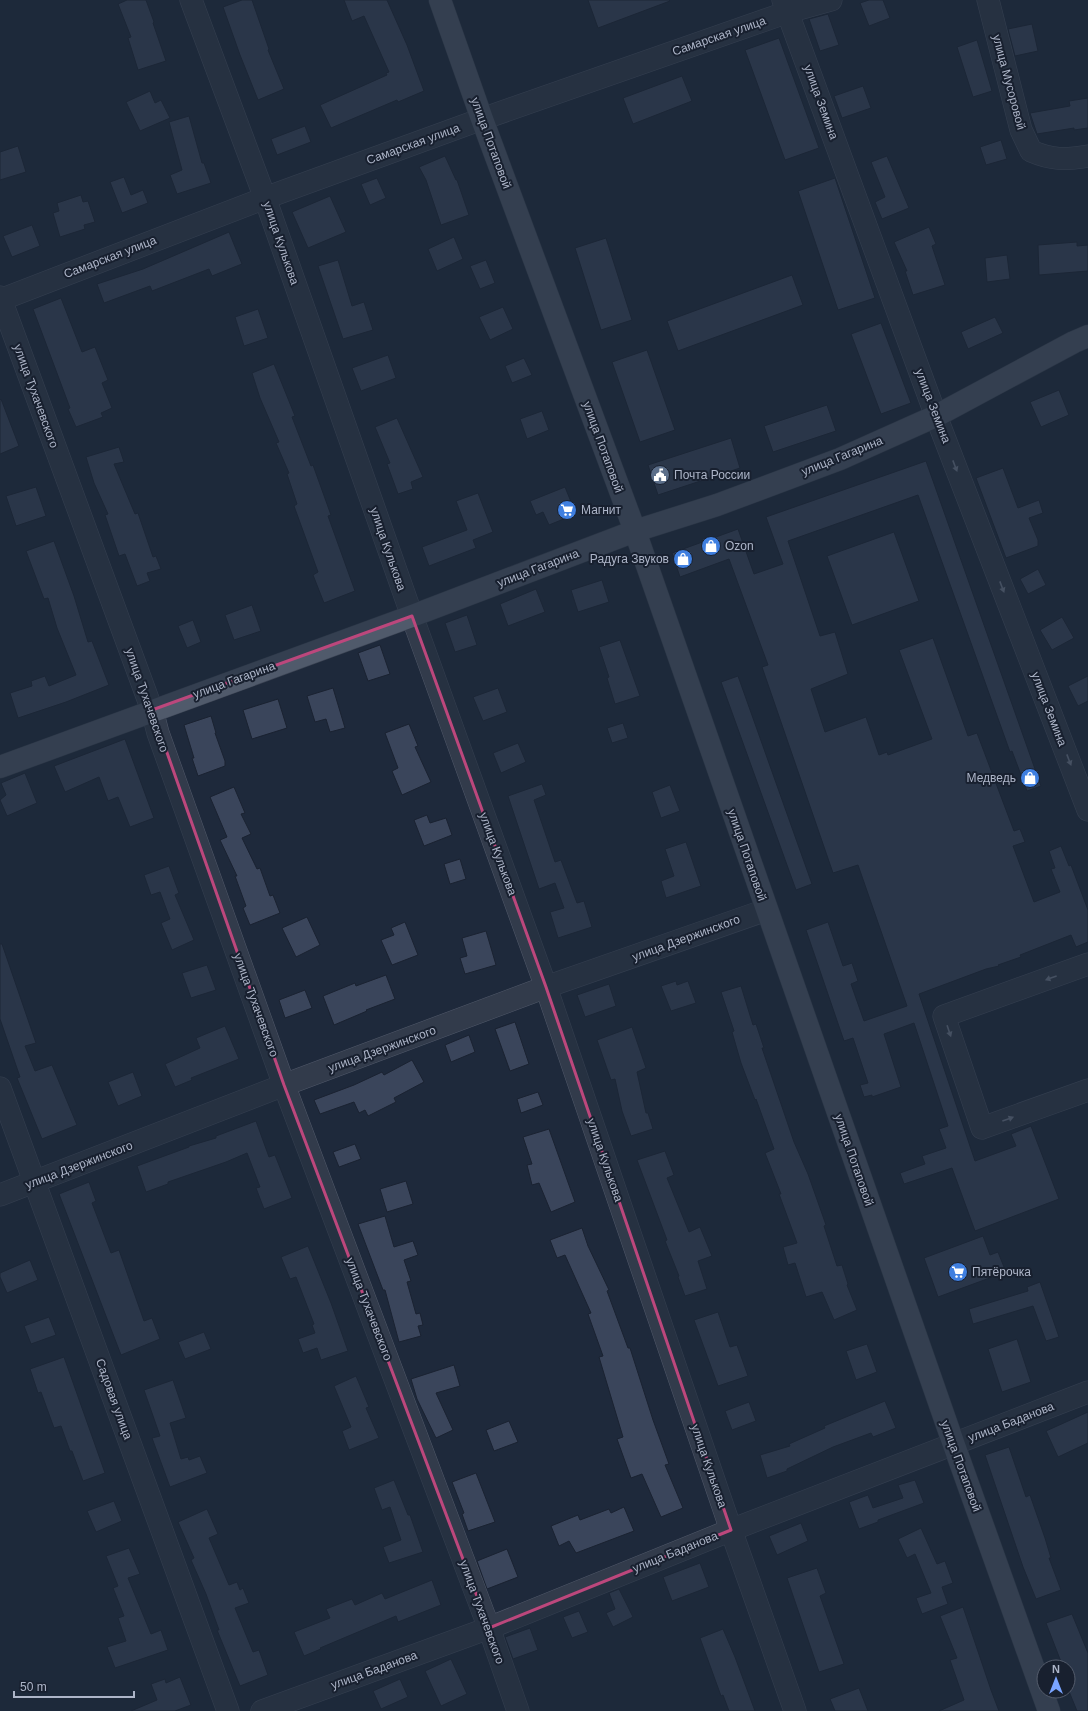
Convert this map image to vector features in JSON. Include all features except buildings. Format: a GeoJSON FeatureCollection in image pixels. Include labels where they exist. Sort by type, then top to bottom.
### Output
{"type":"FeatureCollection","features":[{"type":"Feature","properties":{"kind":"main road","name":"улица Потаповой"},"geometry":{"type":"LineString","coordinates":[[440,0],[482,119],[635,531],[766,910],[1049,1711]]}},
{"type":"Feature","properties":{"kind":"main road","name":"улица Гагарина"},"geometry":{"type":"LineString","coordinates":[[0,767],[152,710],[412,616],[635,531],[717,505],[840,459],[936,416],[1074,342],[1088,336]]}},
{"type":"Feature","properties":{"kind":"street","name":"улица Кулькова"},"geometry":{"type":"LineString","coordinates":[[191,0],[265,198],[412,616],[546,987],[731,1530],[795,1711]]}},
{"type":"Feature","properties":{"kind":"street","name":"Самарская улица"},"geometry":{"type":"LineString","coordinates":[[0,299],[265,198],[785,6],[831,0]]}},
{"type":"Feature","properties":{"kind":"street","name":"улица Мусоровой"},"geometry":{"type":"LineString","coordinates":[[988,0],[1021,130],[1031,151],[1046,157],[1067,160],[1088,156]]}},
{"type":"Feature","properties":{"kind":"street","name":"улица Земина"},"geometry":{"type":"LineString","coordinates":[[785,6],[936,416],[1088,810]]}},
{"type":"Feature","properties":{"kind":"street","name":"улица Тухачевского"},"geometry":{"type":"LineString","coordinates":[[0,299],[152,710],[158,733],[284,1085],[489,1628],[518,1711]]}},
{"type":"Feature","properties":{"kind":"street","name":"улица Дзержинского"},"geometry":{"type":"LineString","coordinates":[[0,1195],[284,1085],[546,987],[766,910]]}},
{"type":"Feature","properties":{"kind":"street"},"geometry":{"type":"LineString","coordinates":[[1088,964],[944,1016],[982,1128],[1088,1090]]}},
{"type":"Feature","properties":{"kind":"street","name":"Садовая улица"},"geometry":{"type":"LineString","coordinates":[[0,1088],[228,1711]]}},
{"type":"Feature","properties":{"kind":"street","name":"улица Баданова"},"geometry":{"type":"LineString","coordinates":[[262,1711],[489,1628],[731,1530],[1088,1392]]}},
{"type":"Feature","properties":{"kind":"highlighted area"},"geometry":{"type":"Polygon","coordinates":[[[412,616],[546,987],[731,1530],[489,1628],[284,1085],[152,710],[412,616]]]}},
{"type":"Feature","properties":{"kind":"place","name":"Почта России"},"geometry":{"type":"Point","coordinates":[660,475]}},
{"type":"Feature","properties":{"kind":"place","name":"Магнит"},"geometry":{"type":"Point","coordinates":[567,510]}},
{"type":"Feature","properties":{"kind":"place","name":"Ozon"},"geometry":{"type":"Point","coordinates":[711,546]}},
{"type":"Feature","properties":{"kind":"place","name":"Радуга Звуков"},"geometry":{"type":"Point","coordinates":[683,559]}},
{"type":"Feature","properties":{"kind":"place","name":"Медведь"},"geometry":{"type":"Point","coordinates":[1030,778]}},
{"type":"Feature","properties":{"kind":"place","name":"Пятёрочка"},"geometry":{"type":"Point","coordinates":[958,1272]}}]}
